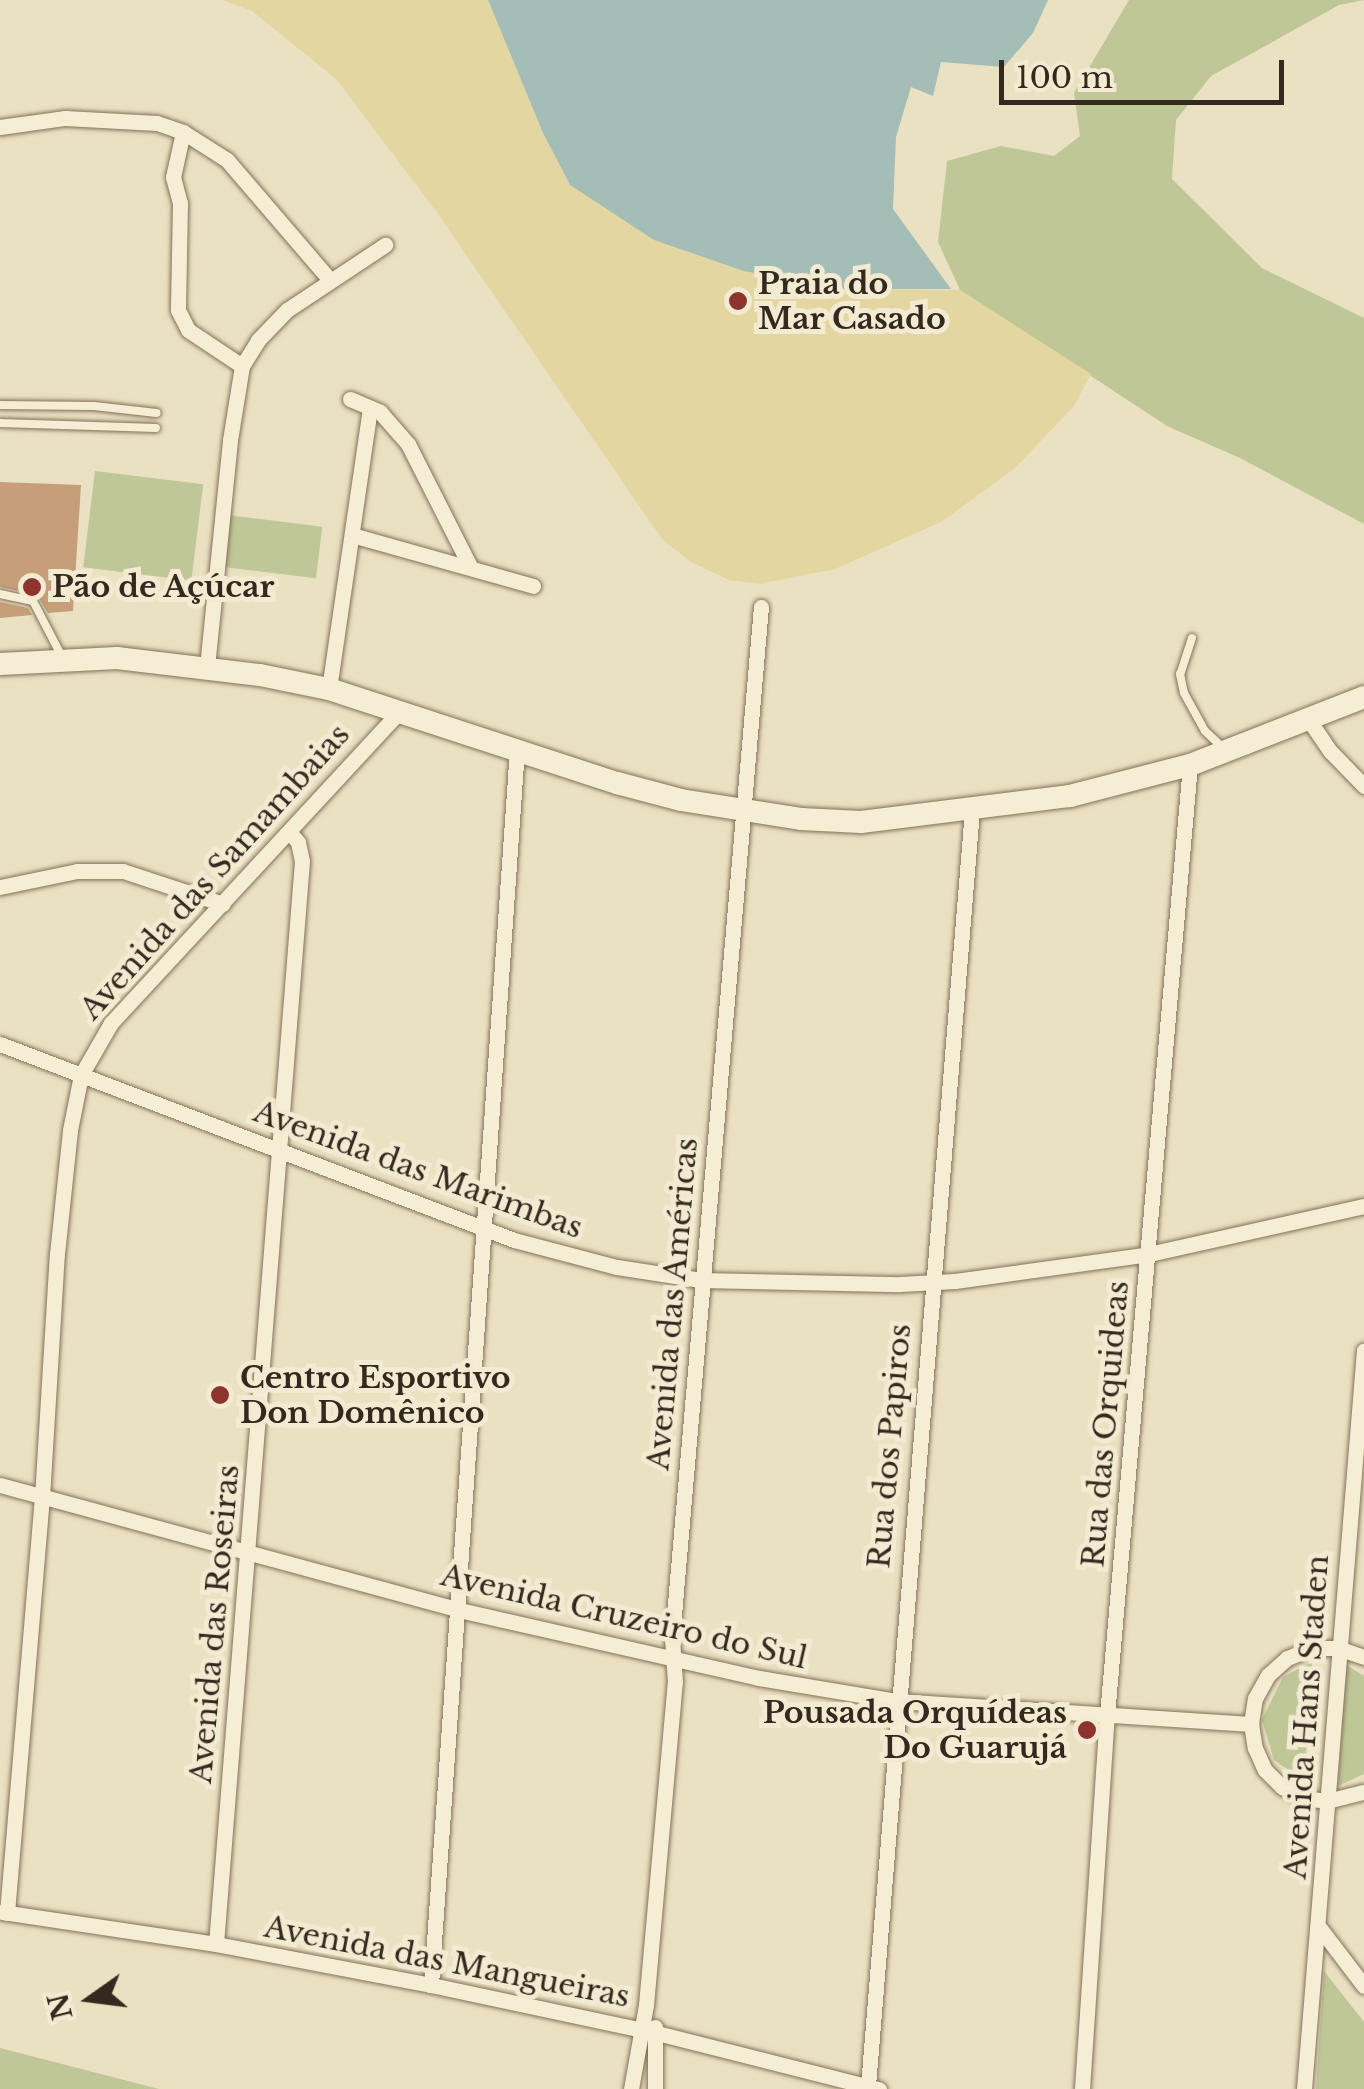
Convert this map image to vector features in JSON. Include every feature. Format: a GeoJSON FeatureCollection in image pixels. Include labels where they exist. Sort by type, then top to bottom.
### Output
{"type":"FeatureCollection","features":[{"type":"Feature","properties":{"kind":"main road"},"geometry":{"type":"LineString","coordinates":[[0,664],[156,660],[207,667],[328,690],[617,784],[745,812],[861,822],[1070,796],[1190,765],[1364,697]]}},
{"type":"Feature","properties":{"kind":"street"},"geometry":{"type":"LineString","coordinates":[[0,127],[65,118],[157,123],[183,132],[227,160],[330,280]]}},
{"type":"Feature","properties":{"kind":"street"},"geometry":{"type":"LineString","coordinates":[[183,132],[173,177],[180,203],[178,310],[188,330],[242,366]]}},
{"type":"Feature","properties":{"kind":"street"},"geometry":{"type":"LineString","coordinates":[[207,667],[226,431],[242,366],[272,323],[385,245]]}},
{"type":"Feature","properties":{"kind":"street"},"geometry":{"type":"LineString","coordinates":[[350,399],[392,424],[408,444],[470,566]]}},
{"type":"Feature","properties":{"kind":"street"},"geometry":{"type":"LineString","coordinates":[[328,690],[370,408]]}},
{"type":"Feature","properties":{"kind":"street"},"geometry":{"type":"LineString","coordinates":[[352,536],[532,586]]}},
{"type":"Feature","properties":{"kind":"street","name":"Avenida das Américas"},"geometry":{"type":"LineString","coordinates":[[655,2089],[646,2005],[674,1661],[672,1638],[761,607]]}},
{"type":"Feature","properties":{"kind":"street","name":"Avenida das Samambaias"},"geometry":{"type":"LineString","coordinates":[[4,1913],[42,1497],[63,1183],[82,1075],[112,1022],[400,711]]}},
{"type":"Feature","properties":{"kind":"street"},"geometry":{"type":"LineString","coordinates":[[1310,720],[1330,751],[1364,786]]}},
{"type":"Feature","properties":{"kind":"street"},"geometry":{"type":"LineString","coordinates":[[431,1985],[518,749]]}},
{"type":"Feature","properties":{"kind":"street","name":"Rua das Orquideas"},"geometry":{"type":"LineString","coordinates":[[1082,2089],[1108,1715],[1190,765]]}},
{"type":"Feature","properties":{"kind":"street","name":"Rua dos Papiros"},"geometry":{"type":"LineString","coordinates":[[874,2087],[896,1700],[972,811]]}},
{"type":"Feature","properties":{"kind":"street","name":"Avenida das Roseiras"},"geometry":{"type":"LineString","coordinates":[[216,1944],[302,861],[298,842],[290,832]]}},
{"type":"Feature","properties":{"kind":"street"},"geometry":{"type":"LineString","coordinates":[[0,887],[77,871],[122,871],[223,904]]}},
{"type":"Feature","properties":{"kind":"street","name":"Avenida das Marimbas"},"geometry":{"type":"LineString","coordinates":[[0,1044],[482,1230],[572,1257],[702,1280],[931,1283],[1149,1254],[1364,1206]]}},
{"type":"Feature","properties":{"kind":"street","name":"Avenida Hans Staden"},"geometry":{"type":"LineString","coordinates":[[1304,2089],[1364,1350]]}},
{"type":"Feature","properties":{"kind":"street","name":"Avenida Cruzeiro do Sul"},"geometry":{"type":"LineString","coordinates":[[0,1485],[455,1609],[674,1661],[896,1700],[1250,1724]]}},
{"type":"Feature","properties":{"kind":"street"},"geometry":{"type":"LineString","coordinates":[[1364,1657],[1338,1648],[1300,1653],[1268,1675],[1255,1698],[1250,1724],[1254,1748],[1265,1770],[1282,1786],[1303,1798],[1327,1802],[1364,1792]]}},
{"type":"Feature","properties":{"kind":"street","name":"Avenida das Mangueiras"},"geometry":{"type":"LineString","coordinates":[[4,1913],[216,1944],[431,1985],[649,2031],[874,2087]]}},
{"type":"Feature","properties":{"kind":"street"},"geometry":{"type":"LineString","coordinates":[[1319,1927],[1364,1986]]}},
{"type":"Feature","properties":{"kind":"street"},"geometry":{"type":"LineString","coordinates":[[631,2089],[649,2031]]}},
{"type":"Feature","properties":{"kind":"lane"},"geometry":{"type":"LineString","coordinates":[[0,405],[94,406],[157,414]]}},
{"type":"Feature","properties":{"kind":"lane"},"geometry":{"type":"LineString","coordinates":[[0,423],[156,428]]}},
{"type":"Feature","properties":{"kind":"lane"},"geometry":{"type":"LineString","coordinates":[[0,594],[33,602],[63,660]]}},
{"type":"Feature","properties":{"kind":"lane"},"geometry":{"type":"LineString","coordinates":[[1192,638],[1180,674],[1184,693],[1205,731],[1227,752]]}},
{"type":"Feature","properties":{"kind":"green space"},"geometry":{"type":"Polygon","coordinates":[[[1129,0],[1364,0],[1339,5],[1211,76],[1176,120],[1172,179],[1262,268],[1364,318],[1364,524],[1240,458],[1167,426],[960,290],[938,242],[947,161],[1001,146],[1054,156],[1080,136],[1074,93],[1129,0]]]}},
{"type":"Feature","properties":{"kind":"green space"},"geometry":{"type":"Polygon","coordinates":[[[95,471],[203,484],[191,581],[83,567],[95,471]]]}},
{"type":"Feature","properties":{"kind":"green space"},"geometry":{"type":"Polygon","coordinates":[[[227,515],[322,527],[316,578],[221,567],[227,515]]]}},
{"type":"Feature","properties":{"kind":"green space"},"geometry":{"type":"Polygon","coordinates":[[[1312,1662],[1304,1781],[1274,1760],[1262,1720],[1283,1677],[1312,1662]]]}},
{"type":"Feature","properties":{"kind":"green space"},"geometry":{"type":"Polygon","coordinates":[[[1345,1664],[1364,1676],[1364,1774],[1338,1786],[1345,1664]]]}},
{"type":"Feature","properties":{"kind":"green space"},"geometry":{"type":"Polygon","coordinates":[[[1324,1971],[1364,2022],[1364,2089],[1316,2089],[1324,1971]]]}},
{"type":"Feature","properties":{"kind":"green space"},"geometry":{"type":"Polygon","coordinates":[[[0,2048],[159,2089],[0,2089],[0,2048]]]}},
{"type":"Feature","properties":{"kind":"sand","name":"Praia do Mar Casado"},"geometry":{"type":"Polygon","coordinates":[[[223,0],[488,0],[543,133],[570,185],[838,289],[960,290],[1091,374],[1074,406],[1014,469],[941,522],[835,569],[760,584],[729,580],[691,562],[662,539],[436,211],[336,79],[252,11],[223,0]]]}},
{"type":"Feature","properties":{"kind":"water"},"geometry":{"type":"Polygon","coordinates":[[[488,0],[1048,0],[1033,33],[1004,67],[941,62],[933,96],[911,87],[896,137],[893,209],[951,289],[838,289],[744,271],[654,240],[570,185],[543,133],[488,0]]]}},
{"type":"Feature","properties":{"kind":"building"},"geometry":{"type":"Polygon","coordinates":[[[0,482],[81,485],[73,611],[48,613],[37,595],[0,587],[0,482]]]}},
{"type":"Feature","properties":{"kind":"building"},"geometry":{"type":"Polygon","coordinates":[[[0,602],[28,608],[32,615],[0,618],[0,602]]]}},
{"type":"Feature","properties":{"kind":"place","name":"Praia do Mar Casado"},"geometry":{"type":"Point","coordinates":[738,301]}},
{"type":"Feature","properties":{"kind":"place","name":"Pão de Açúcar"},"geometry":{"type":"Point","coordinates":[32,587]}},
{"type":"Feature","properties":{"kind":"place","name":"Centro Esportivo Don Domênico"},"geometry":{"type":"Point","coordinates":[220,1395]}},
{"type":"Feature","properties":{"kind":"place","name":"Pousada Orquídeas Do Guarujá"},"geometry":{"type":"Point","coordinates":[1087,1730]}}]}
